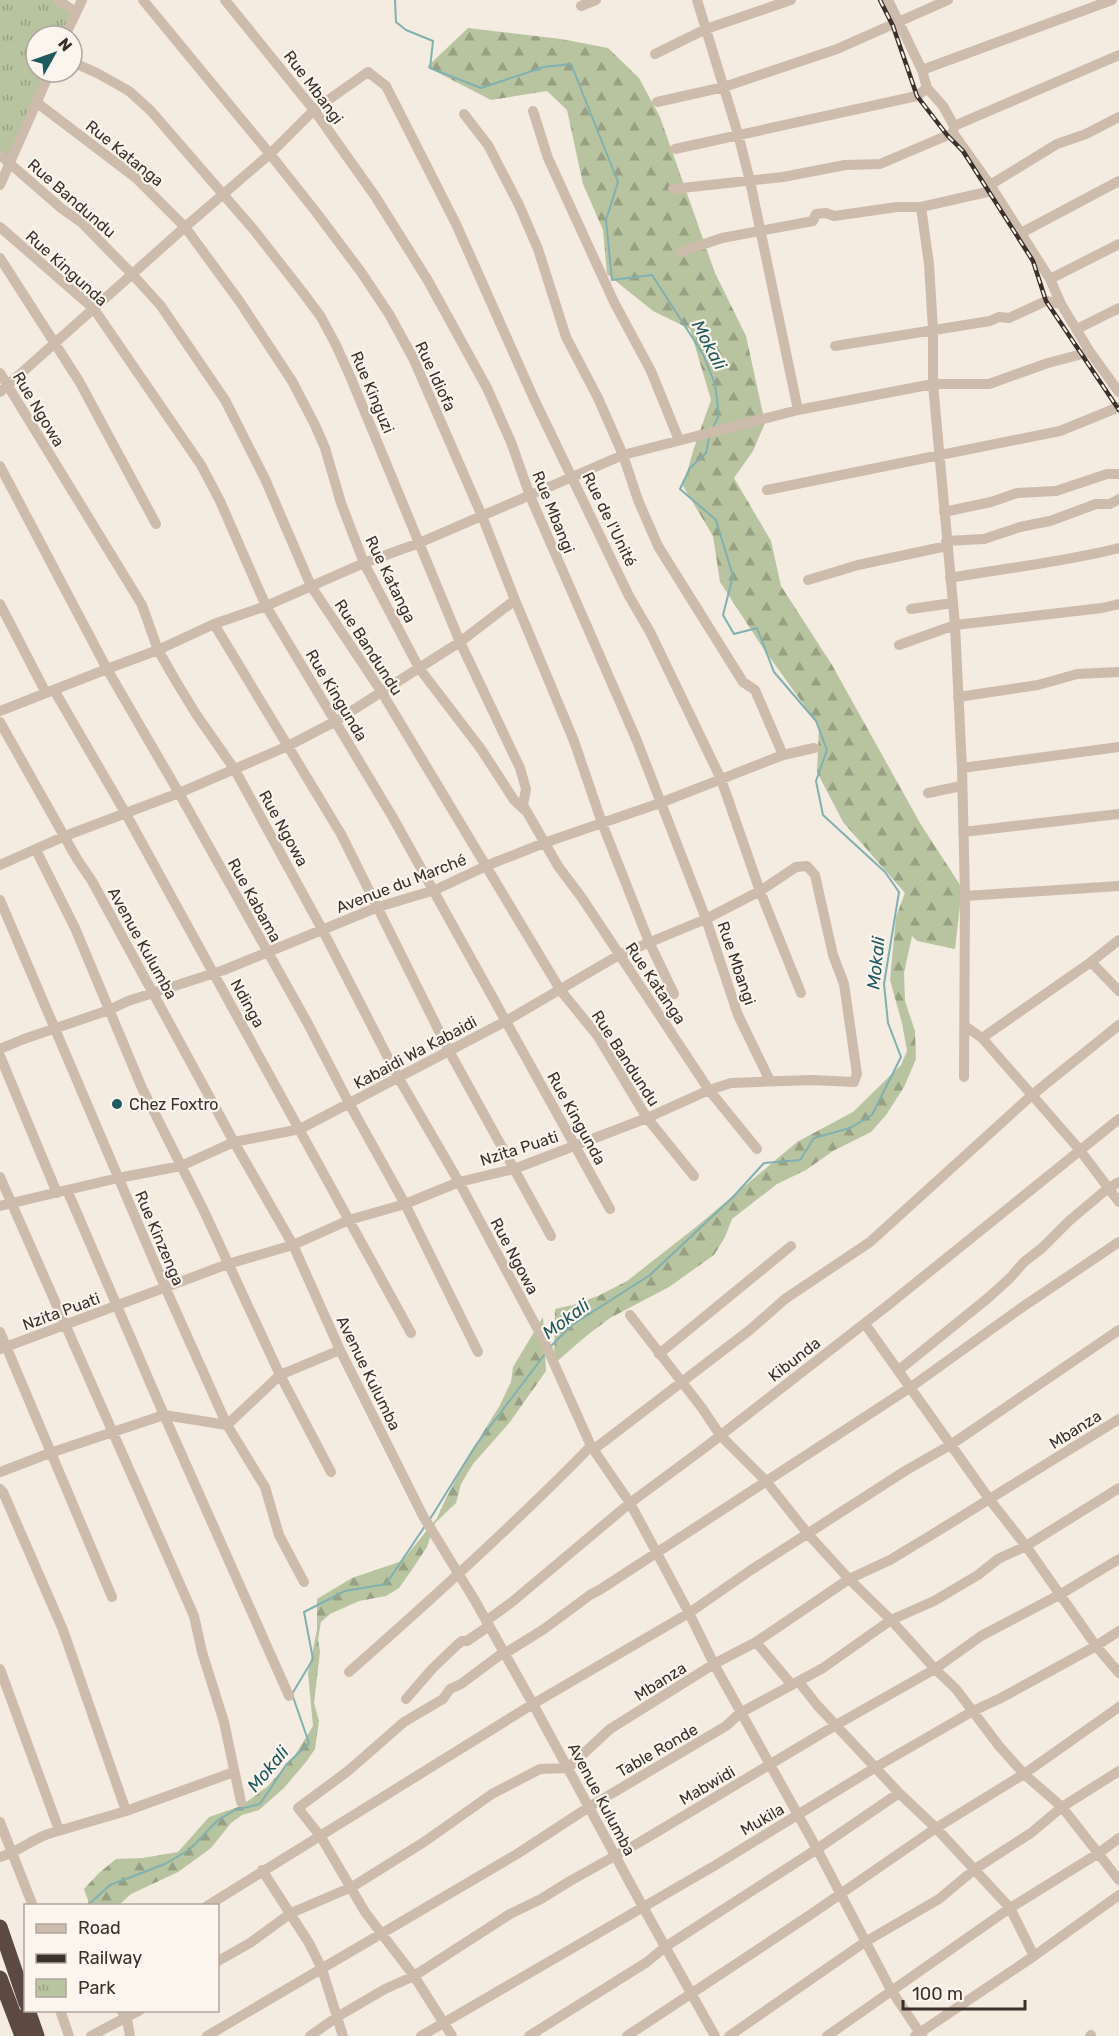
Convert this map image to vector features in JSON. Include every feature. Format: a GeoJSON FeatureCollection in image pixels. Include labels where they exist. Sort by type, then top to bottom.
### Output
{"type":"FeatureCollection","features":[{"type":"Feature","properties":{"kind":"highway"},"geometry":{"type":"LineString","coordinates":[[0,1927],[13,1967],[19,1998],[22,2036]]}},
{"type":"Feature","properties":{"kind":"highway"},"geometry":{"type":"LineString","coordinates":[[0,1978],[19,1998]]}},
{"type":"Feature","properties":{"kind":"highway"},"geometry":{"type":"LineString","coordinates":[[29,2012],[37,2036]]}},
{"type":"Feature","properties":{"kind":"street"},"geometry":{"type":"LineString","coordinates":[[58,0],[75,12]]}},
{"type":"Feature","properties":{"kind":"street"},"geometry":{"type":"LineString","coordinates":[[70,24],[82,0]]}},
{"type":"Feature","properties":{"kind":"street","name":"Rue Idiofa"},"geometry":{"type":"LineString","coordinates":[[143,0],[270,154],[361,272],[413,358],[482,516],[574,741],[602,823],[649,942],[674,994]]}},
{"type":"Feature","properties":{"kind":"street","name":"Rue Mbangi"},"geometry":{"type":"LineString","coordinates":[[225,0],[314,110],[375,196],[427,279],[487,388],[511,442],[530,496],[637,741],[706,919],[738,1015],[770,1081]]}},
{"type":"Feature","properties":{"kind":"street"},"geometry":{"type":"LineString","coordinates":[[581,6],[596,0]]}},
{"type":"Feature","properties":{"kind":"street"},"geometry":{"type":"LineString","coordinates":[[697,0],[750,181],[798,410]]}},
{"type":"Feature","properties":{"kind":"street"},"geometry":{"type":"LineString","coordinates":[[655,54],[706,29],[791,0]]}},
{"type":"Feature","properties":{"kind":"street"},"geometry":{"type":"LineString","coordinates":[[888,0],[922,70],[927,88],[943,106],[953,130],[1050,279],[1061,304],[1090,352],[1119,392]]}},
{"type":"Feature","properties":{"kind":"street"},"geometry":{"type":"LineString","coordinates":[[657,102],[724,87],[837,49],[948,0]]}},
{"type":"Feature","properties":{"kind":"street"},"geometry":{"type":"LineString","coordinates":[[922,70],[1113,0]]}},
{"type":"Feature","properties":{"kind":"street"},"geometry":{"type":"LineString","coordinates":[[673,189],[750,181],[845,165],[880,164],[1119,55]]}},
{"type":"Feature","properties":{"kind":"street","name":"Rue Kinguzi"},"geometry":{"type":"LineString","coordinates":[[84,67],[129,91],[151,111],[254,230],[321,317],[336,345],[460,642],[520,768],[526,789],[523,805],[527,812]]}},
{"type":"Feature","properties":{"kind":"street","name":"Rue de l'Unité"},"geometry":{"type":"LineString","coordinates":[[314,110],[368,72],[386,86],[456,224],[534,399],[721,779],[760,891],[801,993]]}},
{"type":"Feature","properties":{"kind":"street"},"geometry":{"type":"LineString","coordinates":[[0,185],[44,84]]}},
{"type":"Feature","properties":{"kind":"street"},"geometry":{"type":"LineString","coordinates":[[675,149],[917,96],[927,88]]}},
{"type":"Feature","properties":{"kind":"street","name":"Rue Katanga"},"geometry":{"type":"LineString","coordinates":[[36,102],[136,178],[184,227],[240,302],[292,381],[315,425],[364,563],[419,668],[481,749],[514,800],[527,812],[544,843],[709,1090],[757,1149]]}},
{"type":"Feature","properties":{"kind":"street"},"geometry":{"type":"LineString","coordinates":[[4,389],[184,227],[270,154],[314,110]]}},
{"type":"Feature","properties":{"kind":"street"},"geometry":{"type":"LineString","coordinates":[[533,111],[548,158],[614,302],[651,371],[679,440]]}},
{"type":"Feature","properties":{"kind":"street"},"geometry":{"type":"LineString","coordinates":[[464,114],[488,145],[519,205],[538,249],[566,337],[598,398],[658,546],[743,682],[755,690],[783,755]]}},
{"type":"Feature","properties":{"kind":"street"},"geometry":{"type":"LineString","coordinates":[[681,252],[722,238],[813,221],[816,214],[826,213],[834,216],[897,207],[921,207],[987,192],[990,185],[1057,144],[1086,134],[1119,117]]}},
{"type":"Feature","properties":{"kind":"street","name":"Rue Bandundu"},"geometry":{"type":"LineString","coordinates":[[0,155],[61,208],[82,223],[133,274],[161,306],[225,399],[266,478],[311,586],[381,691],[561,991],[597,1035],[647,1118],[694,1176]]}},
{"type":"Feature","properties":{"kind":"street"},"geometry":{"type":"LineString","coordinates":[[1021,233],[1119,181]]}},
{"type":"Feature","properties":{"kind":"street"},"geometry":{"type":"LineString","coordinates":[[921,207],[929,264],[933,384],[955,626],[965,896],[964,1077]]}},
{"type":"Feature","properties":{"kind":"street","name":"Rue Kingunda"},"geometry":{"type":"LineString","coordinates":[[0,227],[94,309],[201,465],[220,501],[266,606],[435,890],[610,1209]]}},
{"type":"Feature","properties":{"kind":"street"},"geometry":{"type":"LineString","coordinates":[[1050,279],[1119,244]]}},
{"type":"Feature","properties":{"kind":"street"},"geometry":{"type":"LineString","coordinates":[[0,258],[79,381],[156,524]]}},
{"type":"Feature","properties":{"kind":"street"},"geometry":{"type":"LineString","coordinates":[[835,346],[990,321],[999,317],[1009,318],[1046,301],[1061,304]]}},
{"type":"Feature","properties":{"kind":"street"},"geometry":{"type":"LineString","coordinates":[[1077,329],[1119,308]]}},
{"type":"Feature","properties":{"kind":"street"},"geometry":{"type":"LineString","coordinates":[[0,711],[158,650],[214,624],[266,606],[623,455],[798,410],[933,384],[989,384],[1048,363],[1090,352]]}},
{"type":"Feature","properties":{"kind":"street"},"geometry":{"type":"LineString","coordinates":[[1108,376],[1119,371]]}},
{"type":"Feature","properties":{"kind":"street","name":"Rue Ngowa"},"geometry":{"type":"LineString","coordinates":[[0,373],[4,389],[142,605],[158,650],[196,714],[235,770],[322,929],[398,1077],[459,1182],[544,1341],[592,1448],[630,1503],[740,1713],[817,1849],[891,1990],[919,2035]]}},
{"type":"Feature","properties":{"kind":"street"},"geometry":{"type":"LineString","coordinates":[[767,490],[1059,431],[1119,407]]}},
{"type":"Feature","properties":{"kind":"street","name":"Rue Kabama"},"geometry":{"type":"LineString","coordinates":[[0,466],[107,669],[307,1022],[405,1204],[478,1352]]}},
{"type":"Feature","properties":{"kind":"street"},"geometry":{"type":"LineString","coordinates":[[944,512],[991,502],[1017,493],[1056,491],[1107,474],[1119,474]]}},
{"type":"Feature","properties":{"kind":"street"},"geometry":{"type":"LineString","coordinates":[[808,580],[858,565],[947,544],[984,539],[1020,527],[1050,521],[1096,504],[1110,504],[1119,499]]}},
{"type":"Feature","properties":{"kind":"street"},"geometry":{"type":"LineString","coordinates":[[950,578],[1052,563],[1119,548]]}},
{"type":"Feature","properties":{"kind":"street"},"geometry":{"type":"LineString","coordinates":[[0,865],[65,836],[179,793],[288,746],[336,721],[460,642],[515,600]]}},
{"type":"Feature","properties":{"kind":"street"},"geometry":{"type":"LineString","coordinates":[[911,609],[952,603]]}},
{"type":"Feature","properties":{"kind":"street","name":"Ndinga"},"geometry":{"type":"LineString","coordinates":[[0,604],[50,692],[126,814],[411,1333]]}},
{"type":"Feature","properties":{"kind":"street"},"geometry":{"type":"LineString","coordinates":[[899,645],[955,626],[1119,604]]}},
{"type":"Feature","properties":{"kind":"street"},"geometry":{"type":"LineString","coordinates":[[214,624],[341,834],[449,1051],[551,1236]]}},
{"type":"Feature","properties":{"kind":"street"},"geometry":{"type":"LineString","coordinates":[[958,697],[1038,685],[1077,675],[1119,672]]}},
{"type":"Feature","properties":{"kind":"street","name":"Avenue Kulumba"},"geometry":{"type":"LineString","coordinates":[[0,722],[77,859],[92,881],[292,1245],[340,1350],[423,1516],[533,1704],[715,2036]]}},
{"type":"Feature","properties":{"kind":"street"},"geometry":{"type":"LineString","coordinates":[[962,768],[1119,747]]}},
{"type":"Feature","properties":{"kind":"street","name":"Avenue du Marché"},"geometry":{"type":"LineString","coordinates":[[0,1049],[24,1038],[224,970],[378,907],[435,890],[486,866],[544,843],[660,803],[783,755],[814,748]]}},
{"type":"Feature","properties":{"kind":"street"},"geometry":{"type":"LineString","coordinates":[[928,793],[961,786]]}},
{"type":"Feature","properties":{"kind":"street"},"geometry":{"type":"LineString","coordinates":[[963,832],[1119,814]]}},
{"type":"Feature","properties":{"kind":"street"},"geometry":{"type":"LineString","coordinates":[[36,850],[75,927],[142,1088],[280,1375],[331,1472]]}},
{"type":"Feature","properties":{"kind":"street","name":"Kabaidi Wa Kabaidi"},"geometry":{"type":"LineString","coordinates":[[0,1206],[118,1178],[181,1166],[234,1142],[300,1129],[506,1021],[620,956],[706,919],[760,891],[802,865],[807,866],[815,875]]}},
{"type":"Feature","properties":{"kind":"street","name":"Nzita Puati"},"geometry":{"type":"LineString","coordinates":[[3,1348],[228,1264],[292,1245],[349,1221],[405,1204],[459,1182],[514,1169],[731,1083],[811,1080],[854,1082],[857,1074],[844,984],[833,955],[815,875]]}},
{"type":"Feature","properties":{"kind":"street"},"geometry":{"type":"LineString","coordinates":[[965,896],[1119,886]]}},
{"type":"Feature","properties":{"kind":"street","name":"Rue Kinzenga"},"geometry":{"type":"LineString","coordinates":[[0,900],[165,1287],[227,1425],[265,1487],[279,1535],[304,1582]]}},
{"type":"Feature","properties":{"kind":"street"},"geometry":{"type":"LineString","coordinates":[[982,1038],[1119,940]]}},
{"type":"Feature","properties":{"kind":"street"},"geometry":{"type":"LineString","coordinates":[[1091,962],[1119,992]]}},
{"type":"Feature","properties":{"kind":"street"},"geometry":{"type":"LineString","coordinates":[[349,1672],[459,1574],[492,1541],[526,1513],[592,1448],[682,1382],[786,1299],[870,1242],[1032,1095],[1119,1025]]}},
{"type":"Feature","properties":{"kind":"street"},"geometry":{"type":"LineString","coordinates":[[965,1026],[982,1038],[1032,1095],[1079,1149],[1119,1202]]}},
{"type":"Feature","properties":{"kind":"street"},"geometry":{"type":"LineString","coordinates":[[0,1056],[118,1306],[289,1696]]}},
{"type":"Feature","properties":{"kind":"street","name":"Kibunda"},"geometry":{"type":"LineString","coordinates":[[406,1700],[432,1669],[457,1645],[462,1641],[467,1641],[488,1624],[630,1503],[865,1324],[1119,1119]]}},
{"type":"Feature","properties":{"kind":"street"},"geometry":{"type":"LineString","coordinates":[[0,1177],[194,1616],[202,1652],[224,1722],[241,1802]]}},
{"type":"Feature","properties":{"kind":"street"},"geometry":{"type":"LineString","coordinates":[[899,1370],[988,1298],[1069,1221],[1107,1189],[1119,1182]]}},
{"type":"Feature","properties":{"kind":"street"},"geometry":{"type":"LineString","coordinates":[[452,2036],[414,1976],[365,1912],[321,1837],[298,1808],[348,1771],[404,1722],[443,1699],[450,1689],[544,1629],[590,1595],[911,1387],[1021,1308],[1119,1242]]}},
{"type":"Feature","properties":{"kind":"street"},"geometry":{"type":"LineString","coordinates":[[659,1354],[791,1246]]}},
{"type":"Feature","properties":{"kind":"street"},"geometry":{"type":"LineString","coordinates":[[630,1315],[702,1408],[720,1435],[766,1481],[849,1579],[891,1620],[935,1670],[956,1689],[999,1746],[1024,1774],[1062,1807],[1119,1880]]}},
{"type":"Feature","properties":{"kind":"street"},"geometry":{"type":"LineString","coordinates":[[865,1324],[990,1500],[1061,1594],[1096,1646],[1119,1673]]}},
{"type":"Feature","properties":{"kind":"street"},"geometry":{"type":"LineString","coordinates":[[209,1904],[383,1799],[533,1704],[689,1613],[808,1533],[952,1444],[1119,1330]]}},
{"type":"Feature","properties":{"kind":"street"},"geometry":{"type":"LineString","coordinates":[[0,1332],[3,1348],[112,1597]]}},
{"type":"Feature","properties":{"kind":"street"},"geometry":{"type":"LineString","coordinates":[[0,1472],[112,1431],[164,1415],[227,1425],[280,1375],[340,1350]]}},
{"type":"Feature","properties":{"kind":"street","name":"Mbanza"},"geometry":{"type":"LineString","coordinates":[[568,1768],[610,1729],[714,1664],[756,1642],[849,1579],[890,1560],[1119,1419]]}},
{"type":"Feature","properties":{"kind":"street","name":"Table Ronde"},"geometry":{"type":"LineString","coordinates":[[207,2036],[516,1854],[589,1807],[726,1726],[740,1713],[823,1668],[891,1620],[934,1601],[978,1575],[998,1559],[1026,1546],[1119,1488]]}},
{"type":"Feature","properties":{"kind":"street"},"geometry":{"type":"LineString","coordinates":[[0,1489],[8,1502],[63,1630],[126,1811]]}},
{"type":"Feature","properties":{"kind":"street","name":"Mabwidi"},"geometry":{"type":"LineString","coordinates":[[310,2036],[385,1989],[414,1976],[510,1914],[541,1899],[836,1725],[935,1670],[981,1636],[1061,1594],[1119,1559]]}},
{"type":"Feature","properties":{"kind":"street","name":"Mukila"},"geometry":{"type":"LineString","coordinates":[[421,2036],[499,1993],[876,1767],[973,1711],[1096,1646],[1119,1631]]}},
{"type":"Feature","properties":{"kind":"street"},"geometry":{"type":"LineString","coordinates":[[756,1642],[1010,1908],[1034,1956]]}},
{"type":"Feature","properties":{"kind":"street"},"geometry":{"type":"LineString","coordinates":[[0,1670],[59,1830]]}},
{"type":"Feature","properties":{"kind":"street"},"geometry":{"type":"LineString","coordinates":[[627,2036],[936,1828],[1024,1774],[1119,1707]]}},
{"type":"Feature","properties":{"kind":"street"},"geometry":{"type":"LineString","coordinates":[[219,1960],[250,1943],[291,1913],[352,1887],[424,1842],[492,1794],[540,1769],[568,1768]]}},
{"type":"Feature","properties":{"kind":"street"},"geometry":{"type":"LineString","coordinates":[[729,2036],[865,1942],[939,1899],[975,1869],[1031,1833],[1062,1807],[1119,1771]]}},
{"type":"Feature","properties":{"kind":"street"},"geometry":{"type":"LineString","coordinates":[[0,1857],[13,1853],[36,1838],[126,1811],[234,1772]]}},
{"type":"Feature","properties":{"kind":"street"},"geometry":{"type":"LineString","coordinates":[[529,2036],[647,1962],[665,1947],[817,1849],[898,1793]]}},
{"type":"Feature","properties":{"kind":"street"},"geometry":{"type":"LineString","coordinates":[[0,1822],[33,1904]]}},
{"type":"Feature","properties":{"kind":"street"},"geometry":{"type":"LineString","coordinates":[[827,2036],[1010,1908],[1100,1853],[1119,1838]]}},
{"type":"Feature","properties":{"kind":"street"},"geometry":{"type":"LineString","coordinates":[[262,1870],[291,1913],[322,1969],[343,2036]]}},
{"type":"Feature","properties":{"kind":"street"},"geometry":{"type":"LineString","coordinates":[[919,2035],[1119,1895]]}},
{"type":"Feature","properties":{"kind":"street"},"geometry":{"type":"LineString","coordinates":[[61,2012],[69,2036]]}},
{"type":"Feature","properties":{"kind":"street"},"geometry":{"type":"LineString","coordinates":[[91,2036],[124,2014],[130,2036]]}},
{"type":"Feature","properties":{"kind":"green space"},"geometry":{"type":"Polygon","coordinates":[[[0,0],[66,0],[77,7],[69,24],[24,24],[24,84],[44,84],[10,163],[0,155],[0,0]]]}},
{"type":"Feature","properties":{"kind":"green space"},"geometry":{"type":"Polygon","coordinates":[[[468,28],[561,39],[608,48],[639,78],[660,117],[715,273],[746,336],[765,423],[753,451],[734,478],[771,541],[781,586],[832,665],[920,823],[962,888],[955,949],[917,941],[912,936],[904,973],[905,1001],[915,1031],[916,1059],[904,1087],[886,1115],[871,1132],[777,1184],[732,1219],[714,1255],[669,1287],[610,1318],[554,1364],[555,1309],[598,1296],[627,1281],[696,1227],[797,1142],[853,1112],[901,1065],[907,1051],[890,980],[896,917],[905,893],[843,822],[817,772],[819,726],[763,648],[720,582],[713,536],[683,486],[711,400],[690,329],[653,311],[607,274],[603,230],[583,184],[567,110],[547,91],[491,100],[427,67],[468,28]]]}},
{"type":"Feature","properties":{"kind":"green space"},"geometry":{"type":"Polygon","coordinates":[[[543,1317],[546,1371],[510,1422],[473,1464],[461,1484],[456,1503],[435,1523],[427,1547],[399,1588],[386,1596],[359,1601],[330,1614],[321,1622],[314,1703],[319,1721],[315,1749],[306,1762],[284,1788],[259,1810],[242,1815],[231,1823],[211,1848],[178,1872],[131,1894],[120,1904],[88,1904],[84,1889],[116,1859],[143,1858],[178,1852],[209,1817],[241,1806],[268,1786],[295,1755],[313,1726],[308,1673],[317,1630],[317,1599],[352,1578],[402,1561],[437,1518],[469,1455],[500,1405],[511,1382],[513,1367],[543,1317]]]}},
{"type":"Feature","properties":{"kind":"waterway","name":"Mokali"},"geometry":{"type":"LineString","coordinates":[[395,0],[396,22],[406,30],[433,41],[430,68],[481,88],[544,67],[571,64],[618,182],[606,220],[612,280],[652,275],[703,354],[715,384],[719,415],[713,427]]}},
{"type":"Feature","properties":{"kind":"waterway","name":"Mokali"},"geometry":{"type":"LineString","coordinates":[[550,1347],[572,1325],[650,1275],[733,1197],[764,1163],[800,1160],[814,1138],[850,1128],[872,1115],[901,1057],[888,1023],[884,984],[899,892],[885,872],[823,815],[816,781],[827,750],[816,721],[774,672],[757,628],[734,634],[723,615],[733,576],[716,520],[680,489],[690,468],[706,453],[709,438]]}},
{"type":"Feature","properties":{"kind":"waterway","name":"Mokali"},"geometry":{"type":"LineString","coordinates":[[430,1519],[476,1445],[545,1354]]}},
{"type":"Feature","properties":{"kind":"waterway","name":"Mokali"},"geometry":{"type":"LineString","coordinates":[[89,1904],[110,1885],[165,1864],[189,1850],[218,1820],[235,1810],[260,1804],[286,1765],[309,1743],[292,1694],[313,1659],[304,1612],[345,1591],[386,1584],[425,1526]]}},
{"type":"Feature","properties":{"kind":"railway"},"geometry":{"type":"LineString","coordinates":[[880,0],[893,26],[917,96],[947,135],[963,151],[1033,261],[1046,301],[1119,410]]}},
{"type":"Feature","properties":{"kind":"place","name":"Chez Foxtro"},"geometry":{"type":"Point","coordinates":[117,1104]}}]}
